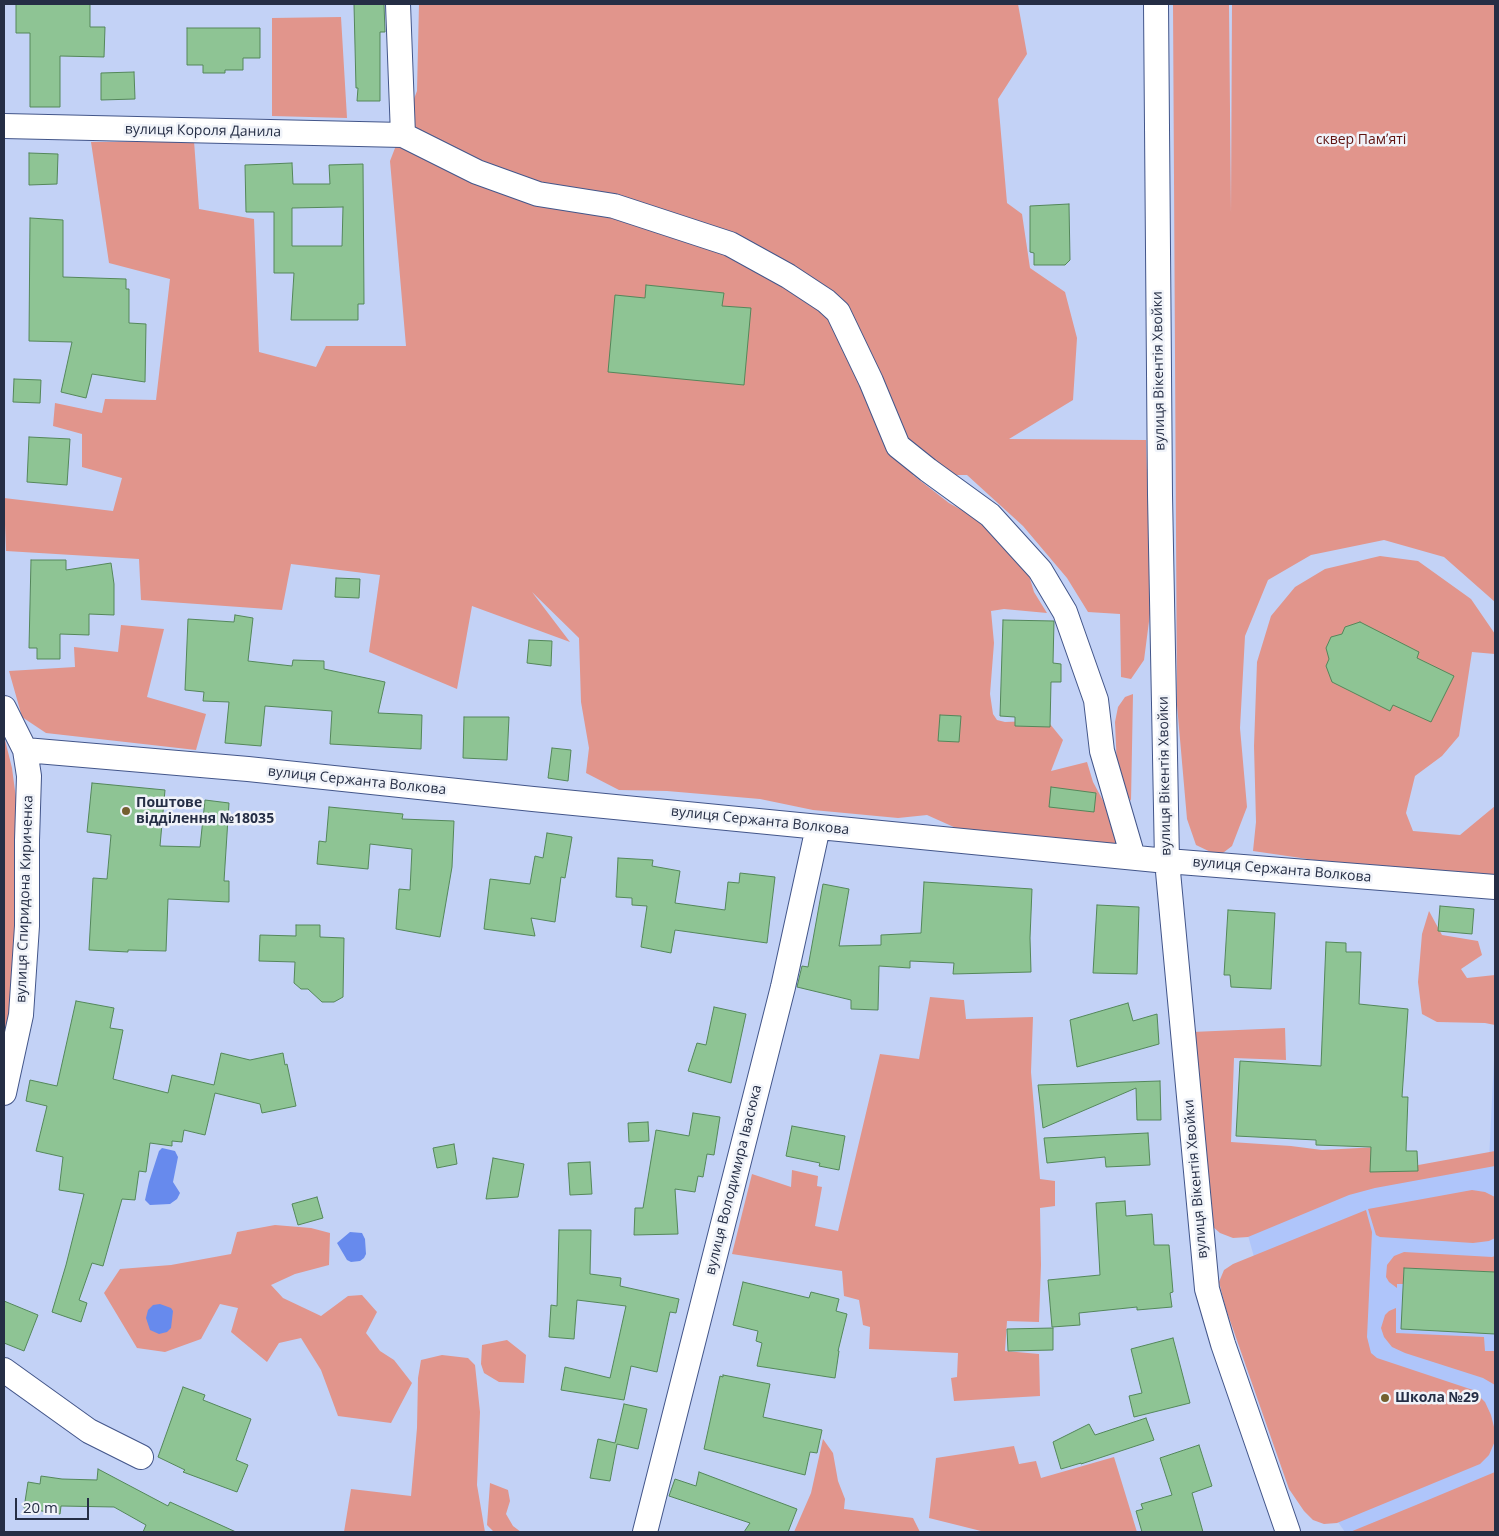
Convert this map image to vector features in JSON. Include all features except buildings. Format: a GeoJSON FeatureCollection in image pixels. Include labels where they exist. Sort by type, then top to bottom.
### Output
{"type":"FeatureCollection","features":[{"type":"Feature","properties":{"kind":"street"},"geometry":{"type":"LineString","coordinates":[[398,4],[402,135],[477,172],[538,194],[614,206],[730,244],[788,276],[826,301],[838,312],[872,381],[898,446],[990,515],[1040,570],[1065,612],[1096,700],[1102,751],[1132,857]]}},
{"type":"Feature","properties":{"kind":"street","name":"вулиця Вікентія Хвойки"},"geometry":{"type":"LineString","coordinates":[[1156,4],[1161,524],[1167,861],[1207,1289],[1223,1344],[1288,1532]]}},
{"type":"Feature","properties":{"kind":"street","name":"вулиця Короля Данила"},"geometry":{"type":"LineString","coordinates":[[4,126],[402,135]]}},
{"type":"Feature","properties":{"kind":"street","name":"вулиця Спиридона Кириченка"},"geometry":{"type":"LineString","coordinates":[[4,708],[25,750],[29,776],[27,926],[21,1015],[4,1093]]}},
{"type":"Feature","properties":{"kind":"street","name":"вулиця Сержанта Волкова"},"geometry":{"type":"LineString","coordinates":[[25,750],[248,769],[1167,861],[1495,887]]}},
{"type":"Feature","properties":{"kind":"street","name":"вулиця Володимира Івасюка"},"geometry":{"type":"LineString","coordinates":[[645,1532],[782,987],[818,827]]}},
{"type":"Feature","properties":{"kind":"street"},"geometry":{"type":"LineString","coordinates":[[4,1370],[89,1431],[141,1457]]}},
{"type":"Feature","properties":{"kind":"shaded area","name":"Школа №29"},"geometry":{"type":"Polygon","coordinates":[[[1495,1040],[1495,1532],[1345,1532],[1338,1522],[1328,1520],[1247,1232],[1345,1190],[1489,1160],[1495,1040]]]}},
{"type":"Feature","properties":{"kind":"green space"},"geometry":{"type":"Polygon","coordinates":[[[419,4],[1018,4],[1027,54],[998,99],[1007,203],[1022,214],[1030,268],[1065,292],[1077,338],[1073,400],[1009,439],[1146,440],[1151,606],[1144,660],[1131,679],[1121,677],[1120,614],[1088,612],[1067,578],[1023,526],[967,475],[913,475],[949,503],[976,518],[1002,547],[1027,569],[1034,592],[1047,613],[1004,609],[991,611],[994,643],[990,694],[993,714],[997,720],[1005,722],[1032,721],[1050,724],[1063,740],[1051,771],[1087,762],[1093,782],[1113,819],[1121,846],[956,828],[927,815],[898,818],[813,810],[760,799],[667,791],[619,790],[586,773],[589,748],[581,702],[579,638],[532,592],[570,642],[472,606],[457,689],[369,652],[380,575],[291,564],[282,610],[141,600],[139,559],[6,551],[4,498],[113,511],[122,478],[82,467],[82,434],[53,426],[55,403],[102,413],[105,399],[156,400],[170,279],[109,263],[91,142],[194,141],[199,209],[254,219],[259,352],[316,367],[326,346],[406,346],[390,161],[417,91],[419,4]]]}},
{"type":"Feature","properties":{"kind":"green space","name":"сквер Памʼяті"},"geometry":{"type":"Polygon","coordinates":[[[1173,4],[1229,4],[1231,214],[1232,4],[1495,4],[1495,602],[1444,557],[1384,540],[1311,555],[1268,580],[1245,636],[1240,728],[1247,807],[1232,846],[1219,856],[1196,845],[1187,819],[1177,705],[1173,4]]]}},
{"type":"Feature","properties":{"kind":"green space"},"geometry":{"type":"Polygon","coordinates":[[[341,17],[347,118],[272,116],[272,18],[341,17]]]}},
{"type":"Feature","properties":{"kind":"green space"},"geometry":{"type":"Polygon","coordinates":[[[1380,556],[1418,561],[1471,599],[1495,634],[1495,654],[1472,652],[1459,736],[1442,756],[1415,776],[1406,813],[1413,831],[1460,835],[1495,806],[1495,880],[1397,872],[1253,851],[1256,822],[1254,746],[1257,662],[1271,616],[1295,587],[1325,569],[1380,556]]]}},
{"type":"Feature","properties":{"kind":"green space"},"geometry":{"type":"Polygon","coordinates":[[[121,625],[164,629],[147,697],[206,714],[196,750],[46,733],[22,717],[9,671],[75,667],[74,647],[118,652],[121,625]]]}},
{"type":"Feature","properties":{"kind":"green space"},"geometry":{"type":"Polygon","coordinates":[[[1133,694],[1131,801],[1122,786],[1117,768],[1115,722],[1118,707],[1125,697],[1133,694]]]}},
{"type":"Feature","properties":{"kind":"green space"},"geometry":{"type":"Polygon","coordinates":[[[4,736],[12,768],[17,806],[17,990],[4,1042],[4,736]]]}},
{"type":"Feature","properties":{"kind":"green space"},"geometry":{"type":"Polygon","coordinates":[[[1429,911],[1442,935],[1478,941],[1482,955],[1461,969],[1467,978],[1495,975],[1495,1025],[1437,1022],[1422,1014],[1418,982],[1422,934],[1429,911]]]}},
{"type":"Feature","properties":{"kind":"green space"},"geometry":{"type":"Polygon","coordinates":[[[930,997],[964,1000],[966,1019],[1033,1017],[1031,1072],[1040,1179],[1055,1181],[1055,1206],[1040,1208],[1039,1322],[1007,1321],[1005,1351],[1039,1354],[1040,1396],[954,1401],[951,1378],[957,1377],[958,1353],[869,1349],[870,1327],[863,1325],[859,1300],[844,1296],[842,1271],[732,1254],[752,1174],[791,1187],[792,1170],[818,1176],[817,1186],[822,1187],[815,1226],[838,1231],[880,1054],[919,1059],[930,997]]]}},
{"type":"Feature","properties":{"kind":"green space"},"geometry":{"type":"Polygon","coordinates":[[[1285,1028],[1286,1060],[1234,1058],[1231,1142],[1322,1150],[1397,1146],[1402,1168],[1495,1151],[1495,1166],[1375,1188],[1349,1195],[1248,1237],[1233,1238],[1220,1233],[1212,1226],[1192,1032],[1285,1028]]]}},
{"type":"Feature","properties":{"kind":"green space"},"geometry":{"type":"Polygon","coordinates":[[[1472,1190],[1485,1192],[1495,1197],[1495,1238],[1489,1241],[1473,1243],[1380,1237],[1376,1235],[1368,1209],[1472,1190]]]}},
{"type":"Feature","properties":{"kind":"green space"},"geometry":{"type":"Polygon","coordinates":[[[1366,1210],[1372,1232],[1367,1337],[1371,1353],[1377,1358],[1473,1390],[1485,1402],[1491,1415],[1495,1431],[1495,1441],[1489,1455],[1480,1464],[1337,1523],[1324,1524],[1313,1520],[1304,1511],[1289,1489],[1226,1309],[1219,1282],[1224,1270],[1233,1264],[1366,1210]]]}},
{"type":"Feature","properties":{"kind":"green space"},"geometry":{"type":"Polygon","coordinates":[[[275,1225],[311,1228],[330,1233],[329,1265],[295,1274],[271,1285],[283,1298],[321,1316],[348,1296],[362,1295],[377,1312],[366,1333],[380,1351],[394,1360],[412,1383],[391,1423],[338,1416],[321,1370],[301,1338],[279,1343],[267,1362],[231,1332],[238,1308],[220,1304],[201,1339],[165,1352],[137,1348],[104,1293],[120,1269],[171,1265],[231,1254],[237,1232],[275,1225]]]}},
{"type":"Feature","properties":{"kind":"green space"},"geometry":{"type":"Polygon","coordinates":[[[1404,1252],[1495,1256],[1495,1272],[1404,1268],[1403,1284],[1397,1284],[1397,1288],[1386,1277],[1387,1265],[1394,1256],[1404,1252]]]}},
{"type":"Feature","properties":{"kind":"green space"},"geometry":{"type":"Polygon","coordinates":[[[1396,1308],[1396,1333],[1484,1337],[1485,1351],[1495,1351],[1495,1385],[1483,1378],[1392,1347],[1384,1337],[1381,1328],[1385,1315],[1396,1308]]]}},
{"type":"Feature","properties":{"kind":"green space"},"geometry":{"type":"Polygon","coordinates":[[[507,1340],[526,1355],[524,1383],[499,1382],[484,1373],[481,1364],[482,1345],[507,1340]]]}},
{"type":"Feature","properties":{"kind":"green space"},"geometry":{"type":"Polygon","coordinates":[[[442,1355],[468,1358],[475,1365],[480,1412],[477,1485],[485,1532],[344,1532],[351,1489],[411,1496],[417,1428],[418,1378],[421,1360],[442,1355]]]}},
{"type":"Feature","properties":{"kind":"green space"},"geometry":{"type":"Polygon","coordinates":[[[823,1439],[833,1453],[838,1481],[845,1499],[844,1509],[913,1518],[920,1532],[794,1532],[811,1493],[823,1439]]]}},
{"type":"Feature","properties":{"kind":"green space"},"geometry":{"type":"Polygon","coordinates":[[[1014,1446],[1019,1464],[1036,1461],[1041,1478],[1114,1457],[1137,1532],[985,1532],[929,1518],[936,1458],[1014,1446]]]}},
{"type":"Feature","properties":{"kind":"green space"},"geometry":{"type":"Polygon","coordinates":[[[1495,1472],[1495,1532],[1350,1532],[1416,1505],[1495,1472]]]}},
{"type":"Feature","properties":{"kind":"green space"},"geometry":{"type":"Polygon","coordinates":[[[490,1483],[508,1490],[510,1501],[506,1514],[513,1526],[521,1532],[494,1532],[487,1525],[490,1483]]]}},
{"type":"Feature","properties":{"kind":"water"},"geometry":{"type":"Polygon","coordinates":[[[162,1148],[175,1151],[178,1157],[173,1182],[180,1193],[177,1199],[170,1204],[150,1205],[145,1200],[159,1151],[162,1148]]]}},
{"type":"Feature","properties":{"kind":"water"},"geometry":{"type":"Polygon","coordinates":[[[350,1232],[362,1233],[365,1239],[366,1254],[360,1261],[351,1262],[347,1260],[337,1243],[350,1232]]]}},
{"type":"Feature","properties":{"kind":"water"},"geometry":{"type":"Polygon","coordinates":[[[160,1304],[171,1308],[173,1311],[171,1328],[167,1332],[159,1334],[150,1330],[146,1318],[148,1310],[153,1305],[160,1304]]]}},
{"type":"Feature","properties":{"kind":"place","name":"Поштове відділення №18035"},"geometry":{"type":"Point","coordinates":[126,811]}},
{"type":"Feature","properties":{"kind":"place","name":"Школа №29"},"geometry":{"type":"Point","coordinates":[1385,1398]}}]}
